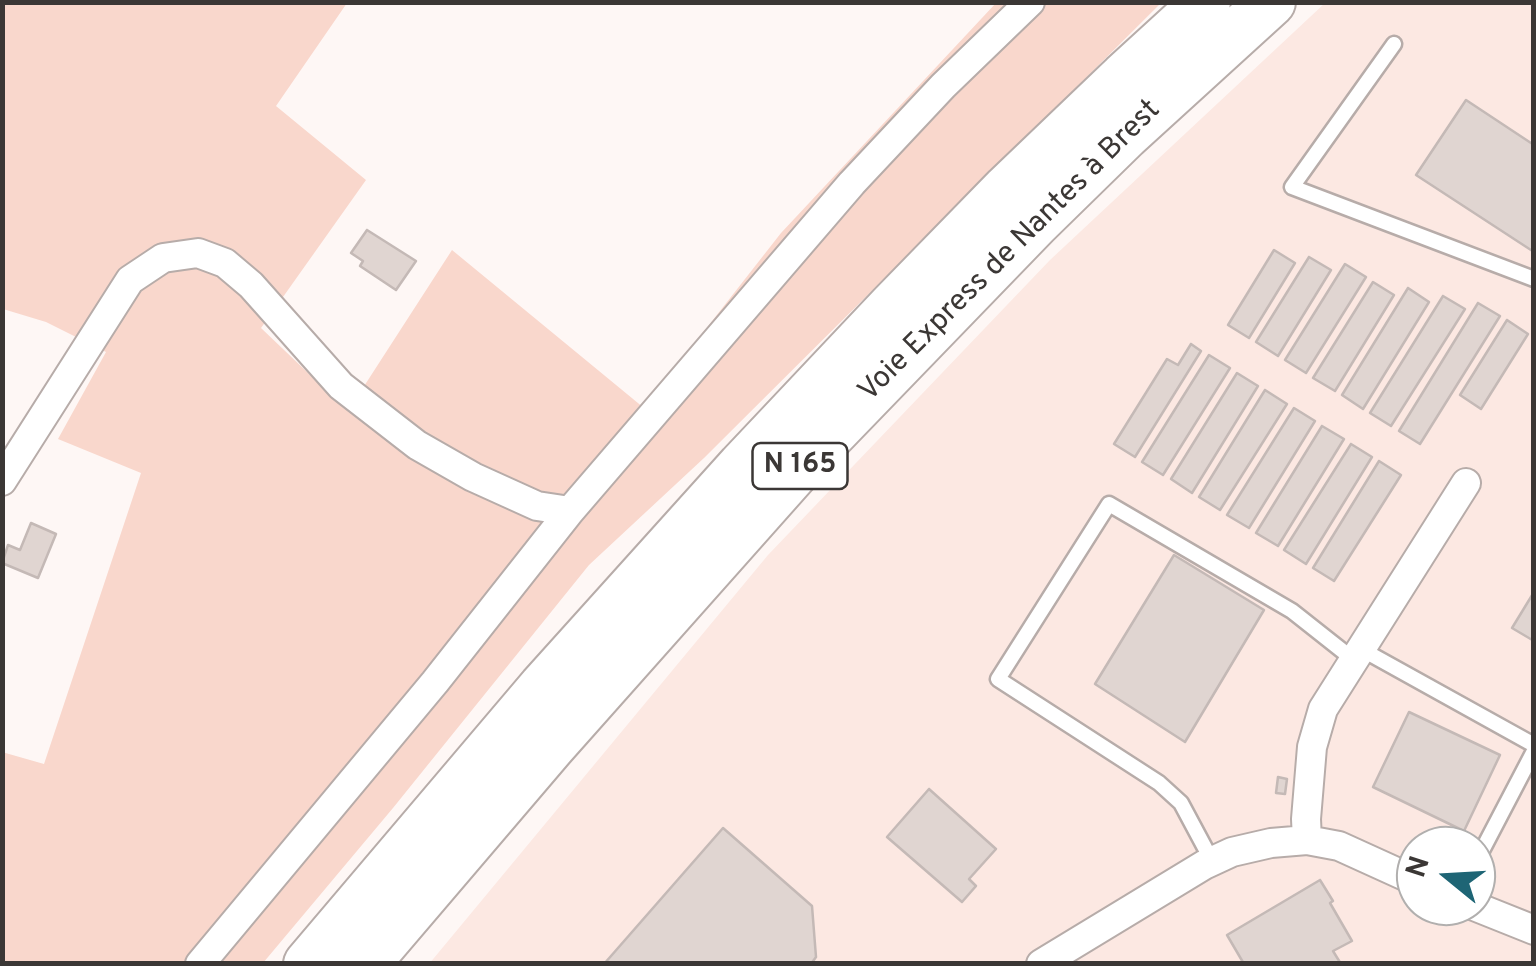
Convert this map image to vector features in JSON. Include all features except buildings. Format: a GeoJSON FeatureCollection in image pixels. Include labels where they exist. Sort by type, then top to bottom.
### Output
{"type":"FeatureCollection","features":[{"type":"Feature","properties":{"kind":"highway","name":"Voie Express de Nantes à Brest"},"geometry":{"type":"LineString","coordinates":[[308,964],[543,687],[766,441],[1007,190],[1206,2]]}},
{"type":"Feature","properties":{"kind":"highway","name":"Voie Express de Nantes à Brest"},"geometry":{"type":"LineString","coordinates":[[365,964],[527,773],[799,466],[1099,160],[1271,2]]}},
{"type":"Feature","properties":{"kind":"street"},"geometry":{"type":"LineString","coordinates":[[200,964],[435,682],[570,511],[852,183],[943,86],[1030,2]]}},
{"type":"Feature","properties":{"kind":"street"},"geometry":{"type":"LineString","coordinates":[[2,481],[130,280],[164,258],[198,253],[225,263],[250,285],[341,386],[417,445],[537,506],[570,511]]}},
{"type":"Feature","properties":{"kind":"street"},"geometry":{"type":"LineString","coordinates":[[1307,840],[1312,747],[1323,708],[1466,482]]}},
{"type":"Feature","properties":{"kind":"street"},"geometry":{"type":"LineString","coordinates":[[1040,964],[1232,852],[1307,840],[1339,846],[1396,872]]}},
{"type":"Feature","properties":{"kind":"street"},"geometry":{"type":"LineString","coordinates":[[1496,915],[1534,930]]}},
{"type":"Feature","properties":{"kind":"lane"},"geometry":{"type":"LineString","coordinates":[[1394,44],[1292,186],[1534,278]]}},
{"type":"Feature","properties":{"kind":"lane"},"geometry":{"type":"LineString","coordinates":[[1212,861],[1181,804],[1159,783],[998,679],[1109,504],[1292,611],[1357,655],[1534,748],[1494,826]]}},
{"type":"Feature","properties":{"kind":"shaded area"},"geometry":{"type":"Polygon","coordinates":[[[3,3],[347,3],[276,106],[366,180],[261,328],[348,411],[452,250],[644,408],[781,233],[996,3],[1161,3],[704,458],[589,565],[263,963],[3,963],[2,752],[44,764],[141,473],[58,439],[106,352],[46,322],[3,309],[3,3]]]}},
{"type":"Feature","properties":{"kind":"shaded area"},"geometry":{"type":"Polygon","coordinates":[[[1325,3],[1533,3],[1533,963],[429,964],[768,555],[1050,260],[1325,3]]]}}]}
